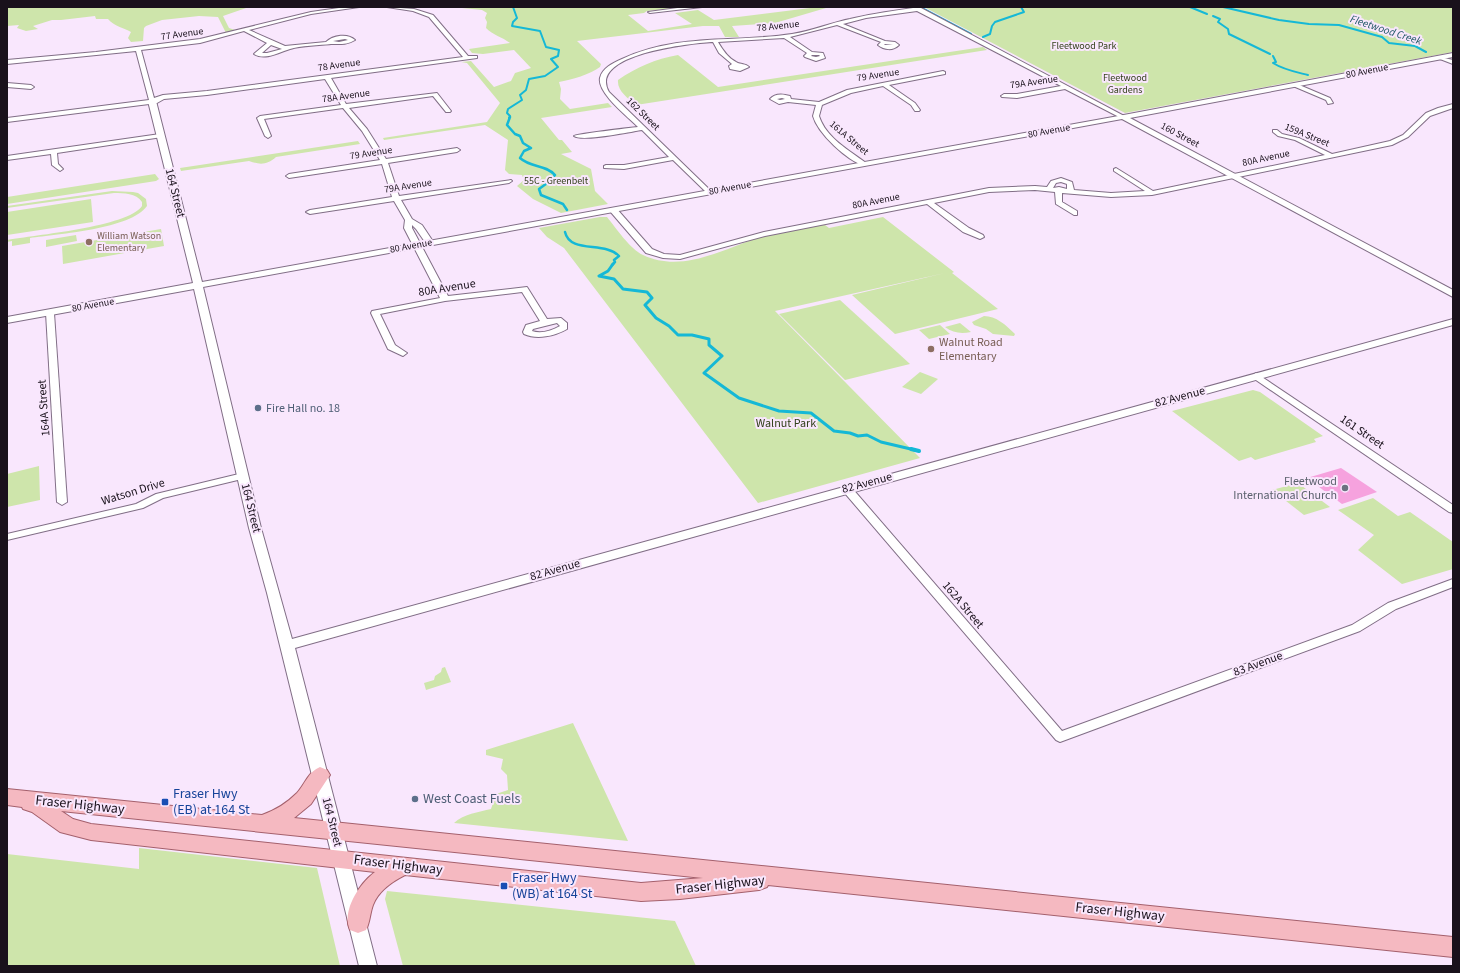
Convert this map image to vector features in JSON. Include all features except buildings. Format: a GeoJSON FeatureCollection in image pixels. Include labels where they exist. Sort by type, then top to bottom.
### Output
{"type":"FeatureCollection","features":[{"type":"Feature","properties":{"kind":"main road"},"geometry":{"type":"LineString","coordinates":[[263,823],[282,816],[292,810],[307,795],[320,775]]}},
{"type":"Feature","properties":{"kind":"main road","name":"Fraser Highway"},"geometry":{"type":"LineString","coordinates":[[12,798],[334,830],[1453,947]]}},
{"type":"Feature","properties":{"kind":"main road","name":"Fraser Highway"},"geometry":{"type":"LineString","coordinates":[[12,798],[39,806],[67,826],[91,832],[641,892],[680,890],[787,878]]}},
{"type":"Feature","properties":{"kind":"main road"},"geometry":{"type":"LineString","coordinates":[[358,923],[359,912],[363,900],[371,889],[388,873],[404,866]]}},
{"type":"Feature","properties":{"kind":"street","name":"77 Avenue"},"geometry":{"type":"LineString","coordinates":[[7,62],[138,49],[200,41],[311,13],[357,7]]}},
{"type":"Feature","properties":{"kind":"street"},"geometry":{"type":"LineString","coordinates":[[389,7],[414,10],[431,16],[466,58]]}},
{"type":"Feature","properties":{"kind":"street"},"geometry":{"type":"LineString","coordinates":[[650,12],[700,7]]}},
{"type":"Feature","properties":{"kind":"street","name":"78 Avenue"},"geometry":{"type":"LineString","coordinates":[[638,54],[668,45],[715,40],[786,37],[865,17],[916,8]]}},
{"type":"Feature","properties":{"kind":"street","name":"160 Street"},"geometry":{"type":"LineString","coordinates":[[916,8],[1436,283],[1453,294]]}},
{"type":"Feature","properties":{"kind":"street"},"geometry":{"type":"LineString","coordinates":[[839,24],[884,42]]}},
{"type":"Feature","properties":{"kind":"street"},"geometry":{"type":"LineString","coordinates":[[245,30],[278,46],[291,48]]}},
{"type":"Feature","properties":{"kind":"street"},"geometry":{"type":"LineString","coordinates":[[786,37],[811,53]]}},
{"type":"Feature","properties":{"kind":"street"},"geometry":{"type":"LineString","coordinates":[[715,40],[720,52],[735,64]]}},
{"type":"Feature","properties":{"kind":"street"},"geometry":{"type":"LineString","coordinates":[[270,42],[257,54],[267,55],[291,48],[330,43]]}},
{"type":"Feature","properties":{"kind":"street","name":"164 Street"},"geometry":{"type":"LineString","coordinates":[[138,49],[243,476],[368,966]]}},
{"type":"Feature","properties":{"kind":"street","name":"162 Street"},"geometry":{"type":"LineString","coordinates":[[638,54],[610,68],[603,77],[603,86],[607,93],[709,192]]}},
{"type":"Feature","properties":{"kind":"street","name":"80 Avenue"},"geometry":{"type":"LineString","coordinates":[[7,320],[1453,56]]}},
{"type":"Feature","properties":{"kind":"street","name":"78 Avenue"},"geometry":{"type":"LineString","coordinates":[[7,120],[167,100],[207,93],[475,57]]}},
{"type":"Feature","properties":{"kind":"street"},"geometry":{"type":"LineString","coordinates":[[1442,58],[1453,62]]}},
{"type":"Feature","properties":{"kind":"street","name":"79 Avenue"},"geometry":{"type":"LineString","coordinates":[[820,104],[835,95],[846,91],[943,73]]}},
{"type":"Feature","properties":{"kind":"street"},"geometry":{"type":"LineString","coordinates":[[327,77],[345,107],[365,130],[384,161],[396,198],[409,220],[419,227],[430,243]]}},
{"type":"Feature","properties":{"kind":"street"},"geometry":{"type":"LineString","coordinates":[[884,84],[913,104],[917,110]]}},
{"type":"Feature","properties":{"kind":"street"},"geometry":{"type":"LineString","coordinates":[[7,85],[31,86]]}},
{"type":"Feature","properties":{"kind":"street"},"geometry":{"type":"LineString","coordinates":[[1295,85],[1328,99],[1330,103]]}},
{"type":"Feature","properties":{"kind":"street","name":"79A Avenue"},"geometry":{"type":"LineString","coordinates":[[1004,96],[1017,96],[1066,87]]}},
{"type":"Feature","properties":{"kind":"street","name":"78A Avenue"},"geometry":{"type":"LineString","coordinates":[[268,136],[260,118],[435,94],[448,111]]}},
{"type":"Feature","properties":{"kind":"street"},"geometry":{"type":"LineString","coordinates":[[788,100],[820,104]]}},
{"type":"Feature","properties":{"kind":"street","name":"161A Street"},"geometry":{"type":"LineString","coordinates":[[820,104],[816,117],[820,127],[830,138],[864,164]]}},
{"type":"Feature","properties":{"kind":"street","name":"80A Avenue"},"geometry":{"type":"LineString","coordinates":[[613,210],[645,248],[653,253],[663,256],[680,257],[764,234],[823,221],[1001,188],[1059,189],[1121,195],[1152,193],[1397,141],[1409,134],[1428,114],[1453,106]]}},
{"type":"Feature","properties":{"kind":"street"},"geometry":{"type":"LineString","coordinates":[[577,136],[590,136],[643,128]]}},
{"type":"Feature","properties":{"kind":"street","name":"159A Street"},"geometry":{"type":"LineString","coordinates":[[1275,131],[1280,135],[1297,139],[1332,156]]}},
{"type":"Feature","properties":{"kind":"street"},"geometry":{"type":"LineString","coordinates":[[7,158],[160,136]]}},
{"type":"Feature","properties":{"kind":"street","name":"79 Avenue"},"geometry":{"type":"LineString","coordinates":[[289,176],[457,150]]}},
{"type":"Feature","properties":{"kind":"street"},"geometry":{"type":"LineString","coordinates":[[54,151],[55,165],[60,169]]}},
{"type":"Feature","properties":{"kind":"street"},"geometry":{"type":"LineString","coordinates":[[606,167],[624,167],[674,158]]}},
{"type":"Feature","properties":{"kind":"street"},"geometry":{"type":"LineString","coordinates":[[1116,170],[1152,193]]}},
{"type":"Feature","properties":{"kind":"street","name":"79A Avenue"},"geometry":{"type":"LineString","coordinates":[[310,212],[509,180]]}},
{"type":"Feature","properties":{"kind":"street","name":"80A Avenue"},"geometry":{"type":"LineString","coordinates":[[1049,189],[1053,182],[1061,180],[1070,183],[1071,191]]}},
{"type":"Feature","properties":{"kind":"street"},"geometry":{"type":"LineString","coordinates":[[1059,189],[1058,202],[1074,212]]}},
{"type":"Feature","properties":{"kind":"street"},"geometry":{"type":"LineString","coordinates":[[928,202],[966,230],[980,237]]}},
{"type":"Feature","properties":{"kind":"street"},"geometry":{"type":"LineString","coordinates":[[409,220],[408,228],[445,299]]}},
{"type":"Feature","properties":{"kind":"street","name":"160 Street"},"geometry":{"type":"LineString","coordinates":[[1436,283],[1453,290]]}},
{"type":"Feature","properties":{"kind":"street","name":"80A Avenue"},"geometry":{"type":"LineString","coordinates":[[403,353],[391,347],[375,313],[445,299],[525,286],[544,322]]}},
{"type":"Feature","properties":{"kind":"street","name":"164A Street"},"geometry":{"type":"LineString","coordinates":[[50,313],[62,502]]}},
{"type":"Feature","properties":{"kind":"street","name":"82 Avenue"},"geometry":{"type":"LineString","coordinates":[[287,645],[1451,321]]}},
{"type":"Feature","properties":{"kind":"street","name":"161 Street"},"geometry":{"type":"LineString","coordinates":[[1256,376],[1453,510]]}},
{"type":"Feature","properties":{"kind":"street","name":"Watson Drive"},"geometry":{"type":"LineString","coordinates":[[7,537],[128,508],[147,503],[160,496],[243,476]]}},
{"type":"Feature","properties":{"kind":"street","name":"162A Street"},"geometry":{"type":"LineString","coordinates":[[847,489],[1060,737]]}},
{"type":"Feature","properties":{"kind":"street","name":"83 Avenue"},"geometry":{"type":"LineString","coordinates":[[1060,737],[1356,628],[1392,606],[1453,583]]}},
{"type":"Feature","properties":{"kind":"green space"},"geometry":{"type":"Polygon","coordinates":[[[7,7],[249,7],[223,16],[229,28],[235,30],[226,33],[218,17],[199,16],[162,20],[146,26],[144,28],[143,41],[131,42],[128,38],[131,32],[116,25],[108,19],[96,19],[95,16],[52,20],[33,26],[38,29],[26,31],[17,28],[19,25],[7,26],[7,7]]]}},
{"type":"Feature","properties":{"kind":"green space","name":"55C - Greenbelt"},"geometry":{"type":"Polygon","coordinates":[[[452,7],[686,7],[647,11],[644,13],[628,15],[648,31],[692,24],[675,13],[698,10],[714,20],[818,7],[838,7],[826,8],[775,23],[732,26],[739,37],[725,37],[719,26],[703,26],[577,41],[601,64],[596,70],[559,82],[561,89],[560,99],[570,109],[608,103],[612,107],[541,118],[559,140],[562,140],[572,152],[561,154],[591,169],[595,191],[608,204],[561,213],[533,199],[517,186],[524,180],[522,175],[509,174],[505,170],[508,140],[485,125],[384,140],[383,138],[487,122],[500,103],[467,63],[461,62],[471,61],[494,87],[511,81],[515,73],[531,68],[514,50],[483,54],[472,53],[469,49],[510,43],[486,28],[487,22],[485,18],[487,13],[482,10],[452,7]]]}},
{"type":"Feature","properties":{"kind":"green space","name":"Fleetwood Park"},"geometry":{"type":"Polygon","coordinates":[[[924,7],[1453,7],[1453,52],[1125,113],[924,7]]]}},
{"type":"Feature","properties":{"kind":"green space"},"geometry":{"type":"Polygon","coordinates":[[[983,47],[987,50],[636,105],[621,91],[618,84],[618,80],[639,67],[654,61],[678,55],[718,87],[983,47]]]}},
{"type":"Feature","properties":{"kind":"green space"},"geometry":{"type":"Polygon","coordinates":[[[358,141],[360,144],[276,157],[270,162],[263,164],[249,161],[181,171],[180,168],[358,141]]]}},
{"type":"Feature","properties":{"kind":"green space"},"geometry":{"type":"Polygon","coordinates":[[[155,174],[159,179],[156,181],[7,204],[7,197],[155,174]]]}},
{"type":"Feature","properties":{"kind":"green space"},"geometry":{"type":"Polygon","coordinates":[[[112,191],[138,193],[146,199],[147,206],[139,214],[110,225],[75,232],[30,238],[30,243],[12,246],[12,241],[7,242],[7,240],[58,233],[100,225],[133,213],[142,206],[142,202],[133,195],[126,193],[114,193],[7,208],[7,206],[112,191]]]}},
{"type":"Feature","properties":{"kind":"green space"},"geometry":{"type":"Polygon","coordinates":[[[91,199],[93,222],[7,235],[7,212],[91,199]]]}},
{"type":"Feature","properties":{"kind":"green space","name":"Walnut Park"},"geometry":{"type":"Polygon","coordinates":[[[607,217],[638,252],[658,260],[673,262],[689,261],[704,257],[763,236],[784,231],[820,224],[829,228],[883,217],[954,272],[952,273],[998,309],[895,334],[852,295],[945,273],[775,311],[920,458],[758,503],[564,248],[547,237],[539,228],[607,217]]]}},
{"type":"Feature","properties":{"kind":"green space"},"geometry":{"type":"Polygon","coordinates":[[[161,229],[164,246],[63,264],[62,246],[161,229]]]}},
{"type":"Feature","properties":{"kind":"green space"},"geometry":{"type":"Polygon","coordinates":[[[76,235],[77,241],[46,247],[46,240],[76,235]]]}},
{"type":"Feature","properties":{"kind":"green space"},"geometry":{"type":"Polygon","coordinates":[[[840,300],[910,364],[845,380],[779,314],[840,300]]]}},
{"type":"Feature","properties":{"kind":"green space"},"geometry":{"type":"Polygon","coordinates":[[[984,316],[988,316],[1001,322],[1015,334],[1014,336],[993,334],[986,329],[974,325],[972,322],[984,316]]]}},
{"type":"Feature","properties":{"kind":"green space"},"geometry":{"type":"Polygon","coordinates":[[[960,323],[971,332],[964,333],[951,331],[945,327],[960,323]]]}},
{"type":"Feature","properties":{"kind":"green space"},"geometry":{"type":"Polygon","coordinates":[[[940,325],[950,334],[929,339],[919,330],[940,325]]]}},
{"type":"Feature","properties":{"kind":"green space"},"geometry":{"type":"Polygon","coordinates":[[[920,372],[938,379],[921,394],[902,387],[920,372]]]}},
{"type":"Feature","properties":{"kind":"green space"},"geometry":{"type":"Polygon","coordinates":[[[1253,390],[1260,392],[1323,436],[1314,439],[1316,442],[1255,460],[1251,457],[1239,461],[1172,411],[1253,390]]]}},
{"type":"Feature","properties":{"kind":"green space"},"geometry":{"type":"Polygon","coordinates":[[[39,466],[40,500],[7,507],[7,474],[39,466]]]}},
{"type":"Feature","properties":{"kind":"green space"},"geometry":{"type":"Polygon","coordinates":[[[1298,483],[1330,507],[1304,515],[1272,490],[1298,483]]]}},
{"type":"Feature","properties":{"kind":"green space"},"geometry":{"type":"Polygon","coordinates":[[[1373,498],[1398,516],[1410,512],[1453,542],[1453,569],[1402,584],[1358,550],[1374,535],[1338,510],[1373,498]]]}},
{"type":"Feature","properties":{"kind":"green space"},"geometry":{"type":"Polygon","coordinates":[[[445,667],[451,682],[426,690],[424,683],[434,680],[435,676],[441,672],[442,668],[445,667]]]}},
{"type":"Feature","properties":{"kind":"green space"},"geometry":{"type":"Polygon","coordinates":[[[573,723],[628,841],[454,823],[466,815],[491,809],[496,794],[508,790],[507,775],[501,769],[503,759],[486,755],[486,750],[573,723]]]}},
{"type":"Feature","properties":{"kind":"green space"},"geometry":{"type":"Polygon","coordinates":[[[139,848],[317,868],[340,966],[7,966],[7,854],[139,869],[139,848]]]}},
{"type":"Feature","properties":{"kind":"green space"},"geometry":{"type":"Polygon","coordinates":[[[387,891],[675,921],[696,966],[403,966],[385,899],[387,891]]]}},
{"type":"Feature","properties":{"kind":"waterway"},"geometry":{"type":"LineString","coordinates":[[509,118],[510,116],[507,113],[508,109],[522,100],[520,95],[526,90],[529,79],[545,76],[558,67],[551,59],[558,56],[559,50],[546,47],[540,31],[512,26],[513,22],[517,18],[513,7]]}},
{"type":"Feature","properties":{"kind":"waterway"},"geometry":{"type":"LineString","coordinates":[[920,7],[971,34]]}},
{"type":"Feature","properties":{"kind":"waterway"},"geometry":{"type":"LineString","coordinates":[[983,37],[990,34],[992,26],[995,22],[1024,12],[1021,7]]}},
{"type":"Feature","properties":{"kind":"waterway"},"geometry":{"type":"LineString","coordinates":[[1190,7],[1207,14]]}},
{"type":"Feature","properties":{"kind":"waterway","name":"Fleetwood Creek"},"geometry":{"type":"LineString","coordinates":[[1223,7],[1279,20],[1309,24],[1339,25],[1382,37],[1389,43],[1415,46],[1426,52]]}},
{"type":"Feature","properties":{"kind":"waterway"},"geometry":{"type":"LineString","coordinates":[[1213,16],[1220,19],[1218,22],[1228,29],[1229,34],[1270,54]]}},
{"type":"Feature","properties":{"kind":"waterway"},"geometry":{"type":"LineString","coordinates":[[1273,56],[1276,62],[1273,63],[1308,75]]}},
{"type":"Feature","properties":{"kind":"waterway"},"geometry":{"type":"LineString","coordinates":[[510,117],[507,125],[515,134],[520,136],[523,143],[531,148],[524,151],[520,158],[524,161],[547,169],[555,175],[550,181],[539,189],[541,195],[563,204],[567,210]]}},
{"type":"Feature","properties":{"kind":"waterway"},"geometry":{"type":"LineString","coordinates":[[565,232],[568,239],[574,243],[605,249],[619,256],[614,260],[615,262],[613,264]]}},
{"type":"Feature","properties":{"kind":"waterway"},"geometry":{"type":"LineString","coordinates":[[613,264],[608,271],[599,276],[614,279],[623,289],[647,292],[652,298],[645,305],[656,318],[669,326],[678,335],[692,335],[709,339],[709,345],[722,356],[704,373],[739,398],[779,411],[811,413],[834,431],[850,433],[858,436],[867,435],[881,442],[915,450]]}},
{"type":"Feature","properties":{"kind":"waterway"},"geometry":{"type":"LineString","coordinates":[[911,449],[915,450]]}},
{"type":"Feature","properties":{"kind":"waterway"},"geometry":{"type":"LineString","coordinates":[[915,450],[919,451]]}},
{"type":"Feature","properties":{"kind":"place","name":"William Watson Elementary"},"geometry":{"type":"Point","coordinates":[89,242]}},
{"type":"Feature","properties":{"kind":"place","name":"Walnut Road Elementary"},"geometry":{"type":"Point","coordinates":[931,349]}},
{"type":"Feature","properties":{"kind":"place","name":"Fire Hall no. 18"},"geometry":{"type":"Point","coordinates":[258,408]}},
{"type":"Feature","properties":{"kind":"place","name":"Fleetwood International Church"},"geometry":{"type":"Point","coordinates":[1345,488]}},
{"type":"Feature","properties":{"kind":"place","name":"West Coast Fuels"},"geometry":{"type":"Point","coordinates":[415,799]}},
{"type":"Feature","properties":{"kind":"place","name":"Fraser Hwy (EB) at 164 St"},"geometry":{"type":"Point","coordinates":[165,802]}},
{"type":"Feature","properties":{"kind":"place","name":"Fraser Hwy (WB) at 164 St"},"geometry":{"type":"Point","coordinates":[504,886]}},
{"type":"Feature","properties":{"kind":"park label","name":"Fleetwood Gardens"},"geometry":{"type":"Point","coordinates":[1125,84]}}]}
